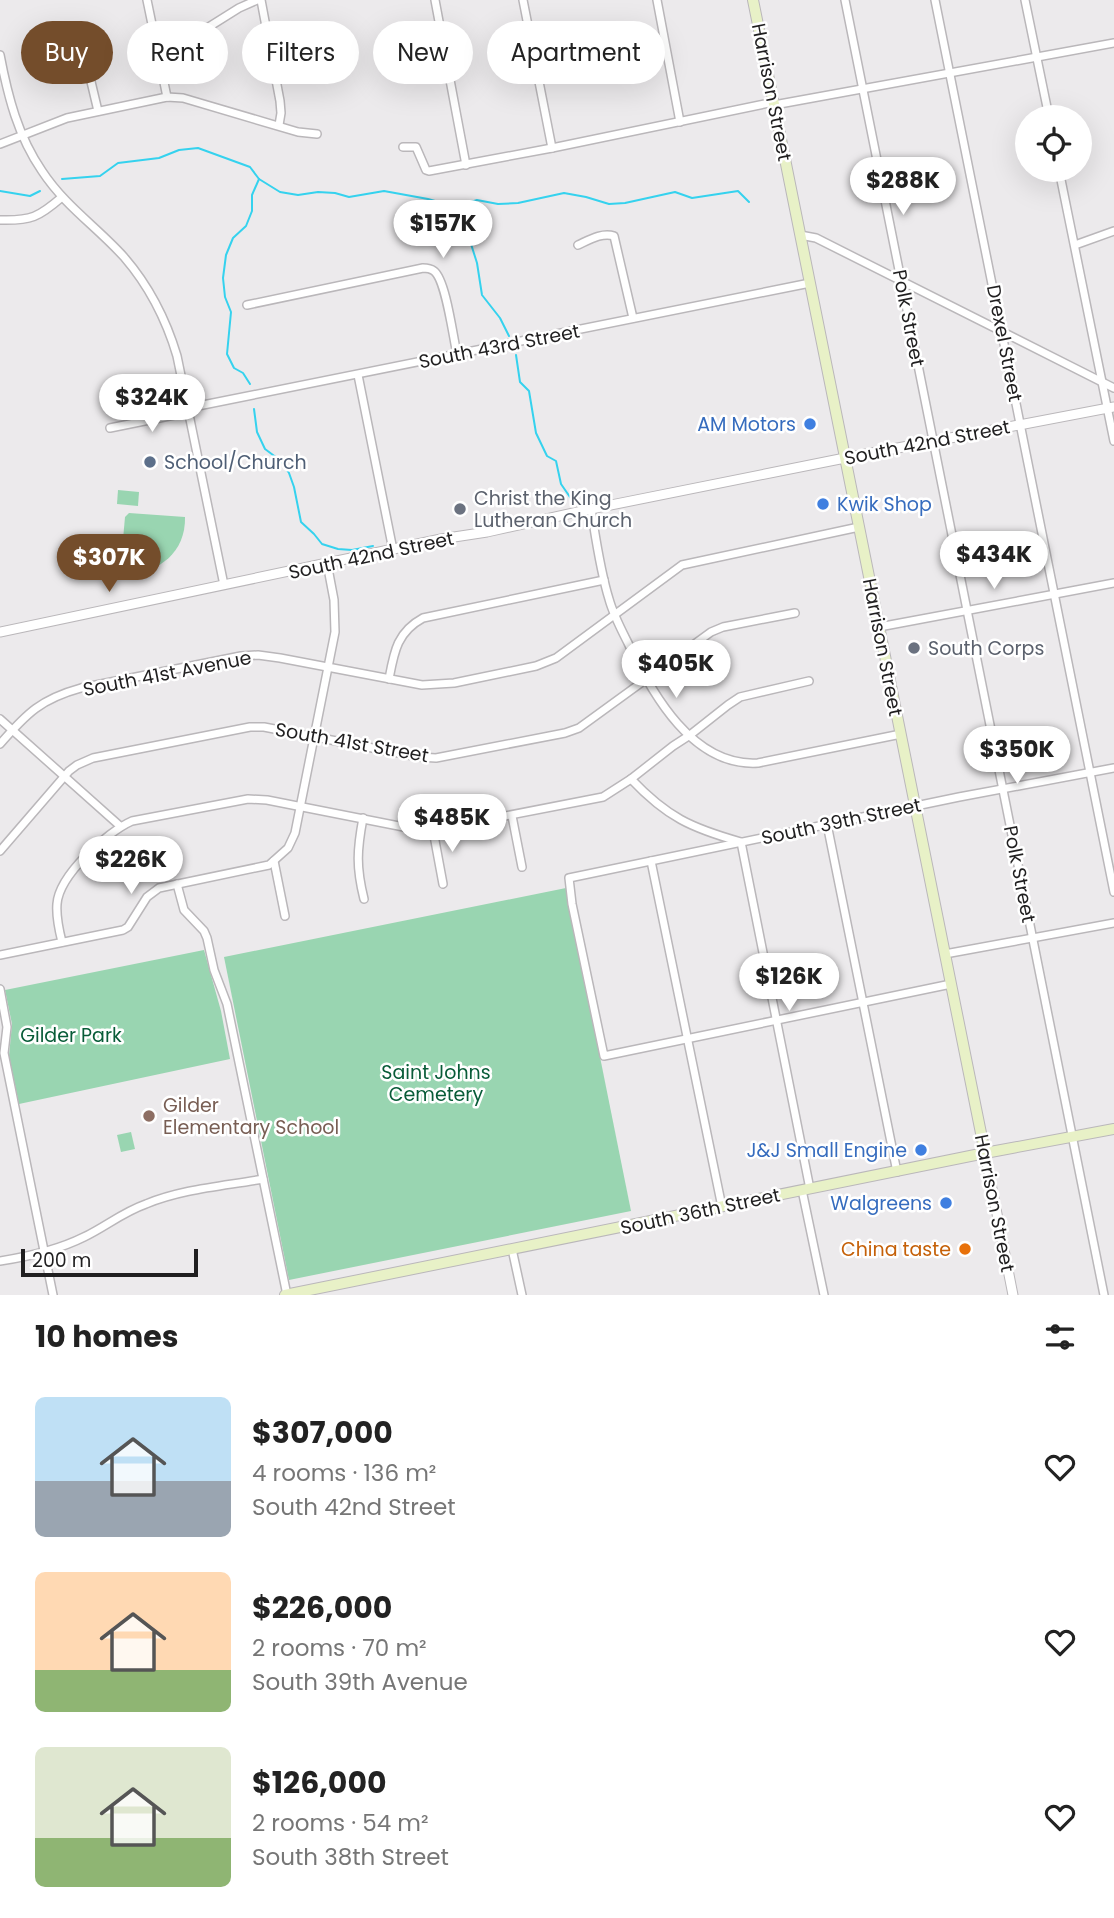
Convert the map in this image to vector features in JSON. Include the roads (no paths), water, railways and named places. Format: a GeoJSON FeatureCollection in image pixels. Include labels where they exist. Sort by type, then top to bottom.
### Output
{"type":"FeatureCollection","features":[{"type":"Feature","properties":{"kind":"main road","name":"Harrison Street"},"geometry":{"type":"LineString","coordinates":[[753,0],[985,1153]]}},
{"type":"Feature","properties":{"kind":"main road","name":"South 36th Street"},"geometry":{"type":"LineString","coordinates":[[286,1295],[1114,1129]]}},
{"type":"Feature","properties":{"kind":"street"},"geometry":{"type":"LineString","coordinates":[[147,0],[152,21]]}},
{"type":"Feature","properties":{"kind":"street"},"geometry":{"type":"LineString","coordinates":[[218,21],[259,0],[280,101],[279,125]]}},
{"type":"Feature","properties":{"kind":"street"},"geometry":{"type":"LineString","coordinates":[[435,0],[466,165]]}},
{"type":"Feature","properties":{"kind":"street"},"geometry":{"type":"LineString","coordinates":[[523,0],[552,148]]}},
{"type":"Feature","properties":{"kind":"street"},"geometry":{"type":"LineString","coordinates":[[657,0],[680,122]]}},
{"type":"Feature","properties":{"kind":"street","name":"Polk Street"},"geometry":{"type":"LineString","coordinates":[[845,0],[1104,1295]]}},
{"type":"Feature","properties":{"kind":"street","name":"Drexel Street"},"geometry":{"type":"LineString","coordinates":[[935,0],[1114,892]]}},
{"type":"Feature","properties":{"kind":"street"},"geometry":{"type":"LineString","coordinates":[[1025,0],[1047,105]]}},
{"type":"Feature","properties":{"kind":"street"},"geometry":{"type":"LineString","coordinates":[[403,147],[416,147],[426,170],[440,169],[774,103],[1114,43]]}},
{"type":"Feature","properties":{"kind":"street"},"geometry":{"type":"LineString","coordinates":[[0,55],[10,103],[42,172],[62,197],[123,256],[139,276],[155,301],[172,339],[224,585]]}},
{"type":"Feature","properties":{"kind":"street"},"geometry":{"type":"LineString","coordinates":[[92,84],[98,111]]}},
{"type":"Feature","properties":{"kind":"street"},"geometry":{"type":"LineString","coordinates":[[164,84],[167,97]]}},
{"type":"Feature","properties":{"kind":"street"},"geometry":{"type":"LineString","coordinates":[[0,144],[57,121],[167,97],[183,98],[298,132],[317,134]]}},
{"type":"Feature","properties":{"kind":"street"},"geometry":{"type":"LineString","coordinates":[[1062,182],[1102,382],[1111,408],[1114,441]]}},
{"type":"Feature","properties":{"kind":"street"},"geometry":{"type":"LineString","coordinates":[[0,220],[39,215],[62,197]]}},
{"type":"Feature","properties":{"kind":"street"},"geometry":{"type":"LineString","coordinates":[[1075,245],[1114,231]]}},
{"type":"Feature","properties":{"kind":"street"},"geometry":{"type":"LineString","coordinates":[[578,245],[609,234],[614,236],[633,318]]}},
{"type":"Feature","properties":{"kind":"street"},"geometry":{"type":"LineString","coordinates":[[800,235],[816,238],[1114,388]]}},
{"type":"Feature","properties":{"kind":"street"},"geometry":{"type":"LineString","coordinates":[[247,305],[423,268],[430,269],[435,272],[444,291],[457,354]]}},
{"type":"Feature","properties":{"kind":"street","name":"South 43rd Street"},"geometry":{"type":"LineString","coordinates":[[110,428],[358,374],[810,283]]}},
{"type":"Feature","properties":{"kind":"street"},"geometry":{"type":"LineString","coordinates":[[358,374],[393,550]]}},
{"type":"Feature","properties":{"kind":"street","name":"South 42nd Street"},"geometry":{"type":"LineString","coordinates":[[0,632],[441,539],[934,440],[1111,408]]}},
{"type":"Feature","properties":{"kind":"street"},"geometry":{"type":"LineString","coordinates":[[591,509],[604,580],[614,614],[645,679],[662,706],[690,735],[715,755],[738,763],[768,762],[901,734]]}},
{"type":"Feature","properties":{"kind":"street","name":"South 41st Avenue"},"geometry":{"type":"LineString","coordinates":[[0,744],[38,705],[69,691],[241,656],[258,655],[422,685],[438,685],[536,666],[556,658],[682,565],[859,527]]}},
{"type":"Feature","properties":{"kind":"street"},"geometry":{"type":"LineString","coordinates":[[0,955],[123,930],[128,927],[147,897],[159,888],[260,867],[282,855],[292,843],[335,632],[327,563]]}},
{"type":"Feature","properties":{"kind":"street"},"geometry":{"type":"LineString","coordinates":[[389,679],[398,640],[406,630],[423,618],[604,580]]}},
{"type":"Feature","properties":{"kind":"street"},"geometry":{"type":"LineString","coordinates":[[879,627],[1114,583]]}},
{"type":"Feature","properties":{"kind":"street","name":"South 41st Street"},"geometry":{"type":"LineString","coordinates":[[0,851],[64,777],[77,765],[93,758],[250,727],[264,727],[436,758],[565,733],[579,728],[597,716],[711,632],[795,612]]}},
{"type":"Feature","properties":{"kind":"street"},"geometry":{"type":"LineString","coordinates":[[62,942],[57,904],[60,891],[76,867],[103,839],[132,821],[248,799],[300,805],[419,830],[512,816],[603,797],[740,697],[809,681]]}},
{"type":"Feature","properties":{"kind":"street"},"geometry":{"type":"LineString","coordinates":[[0,719],[120,826]]}},
{"type":"Feature","properties":{"kind":"street","name":"South 39th Street"},"geometry":{"type":"LineString","coordinates":[[687,1039],[604,1056],[569,878],[915,806],[1114,768]]}},
{"type":"Feature","properties":{"kind":"street"},"geometry":{"type":"LineString","coordinates":[[631,779],[660,808],[687,824],[741,842],[776,1020],[824,1295]]}},
{"type":"Feature","properties":{"kind":"street"},"geometry":{"type":"LineString","coordinates":[[512,816],[522,867]]}},
{"type":"Feature","properties":{"kind":"street"},"geometry":{"type":"LineString","coordinates":[[363,818],[357,861],[365,899]]}},
{"type":"Feature","properties":{"kind":"street"},"geometry":{"type":"LineString","coordinates":[[827,824],[897,1172]]}},
{"type":"Feature","properties":{"kind":"street"},"geometry":{"type":"LineString","coordinates":[[433,830],[443,884]]}},
{"type":"Feature","properties":{"kind":"street"},"geometry":{"type":"LineString","coordinates":[[274,861],[285,916]]}},
{"type":"Feature","properties":{"kind":"street"},"geometry":{"type":"LineString","coordinates":[[651,861],[722,1207]]}},
{"type":"Feature","properties":{"kind":"street"},"geometry":{"type":"LineString","coordinates":[[177,884],[184,910],[204,931],[207,938],[214,970],[227,1004],[286,1295]]}},
{"type":"Feature","properties":{"kind":"street"},"geometry":{"type":"LineString","coordinates":[[945,954],[1114,923]]}},
{"type":"Feature","properties":{"kind":"street"},"geometry":{"type":"LineString","coordinates":[[687,1039],[951,984]]}},
{"type":"Feature","properties":{"kind":"street"},"geometry":{"type":"LineString","coordinates":[[0,989],[7,1027],[2,1048],[53,1295]]}},
{"type":"Feature","properties":{"kind":"street","name":"Harrison Street"},"geometry":{"type":"LineString","coordinates":[[985,1153],[1013,1295]]}},
{"type":"Feature","properties":{"kind":"street"},"geometry":{"type":"LineString","coordinates":[[3,1260],[61,1246],[149,1203],[263,1179]]}},
{"type":"Feature","properties":{"kind":"street"},"geometry":{"type":"LineString","coordinates":[[512,1249],[522,1295]]}},
{"type":"Feature","properties":{"kind":"waterway"},"geometry":{"type":"LineString","coordinates":[[62,179],[100,176],[118,163],[159,158],[179,150],[198,148],[250,167],[259,179],[280,192],[298,195],[318,192],[349,197],[384,191],[456,207],[477,200],[498,204],[518,203],[564,193],[609,204],[675,192],[692,198],[738,191],[749,202]]}},
{"type":"Feature","properties":{"kind":"waterway"},"geometry":{"type":"LineString","coordinates":[[250,384],[243,373],[234,368],[227,354],[231,312],[225,297],[223,278],[226,255],[233,238],[246,226],[252,211],[252,195],[259,179]]}},
{"type":"Feature","properties":{"kind":"waterway"},"geometry":{"type":"LineString","coordinates":[[0,191],[30,196],[40,191]]}},
{"type":"Feature","properties":{"kind":"waterway"},"geometry":{"type":"LineString","coordinates":[[456,208],[460,233],[471,244],[477,263],[482,295],[500,318],[509,336]]}},
{"type":"Feature","properties":{"kind":"waterway"},"geometry":{"type":"LineString","coordinates":[[516,355],[520,382],[529,391],[536,433],[547,456],[556,461],[561,484],[572,500],[585,503]]}},
{"type":"Feature","properties":{"kind":"waterway"},"geometry":{"type":"LineString","coordinates":[[254,409],[257,432],[265,449],[281,461],[289,473],[301,522],[322,544],[352,550],[373,546]]}},
{"type":"Feature","properties":{"kind":"place","name":"AM Motors"},"geometry":{"type":"Point","coordinates":[810,424]}},
{"type":"Feature","properties":{"kind":"place","name":"School/Church"},"geometry":{"type":"Point","coordinates":[150,462]}},
{"type":"Feature","properties":{"kind":"place","name":"Kwik Shop"},"geometry":{"type":"Point","coordinates":[823,504]}},
{"type":"Feature","properties":{"kind":"place","name":"Christ the King Lutheran Church"},"geometry":{"type":"Point","coordinates":[460,509]}},
{"type":"Feature","properties":{"kind":"place","name":"South Corps"},"geometry":{"type":"Point","coordinates":[914,648]}},
{"type":"Feature","properties":{"kind":"place","name":"Gilder Elementary School"},"geometry":{"type":"Point","coordinates":[149,1116]}},
{"type":"Feature","properties":{"kind":"place","name":"J&J Small Engine"},"geometry":{"type":"Point","coordinates":[921,1150]}},
{"type":"Feature","properties":{"kind":"place","name":"Walgreens"},"geometry":{"type":"Point","coordinates":[946,1203]}},
{"type":"Feature","properties":{"kind":"place","name":"China taste"},"geometry":{"type":"Point","coordinates":[965,1249]}},
{"type":"Feature","properties":{"kind":"park label","name":"Gilder Park"},"geometry":{"type":"Point","coordinates":[71,1035]}},
{"type":"Feature","properties":{"kind":"park label","name":"Saint Johns Cemetery"},"geometry":{"type":"Point","coordinates":[436,1083]}}]}
